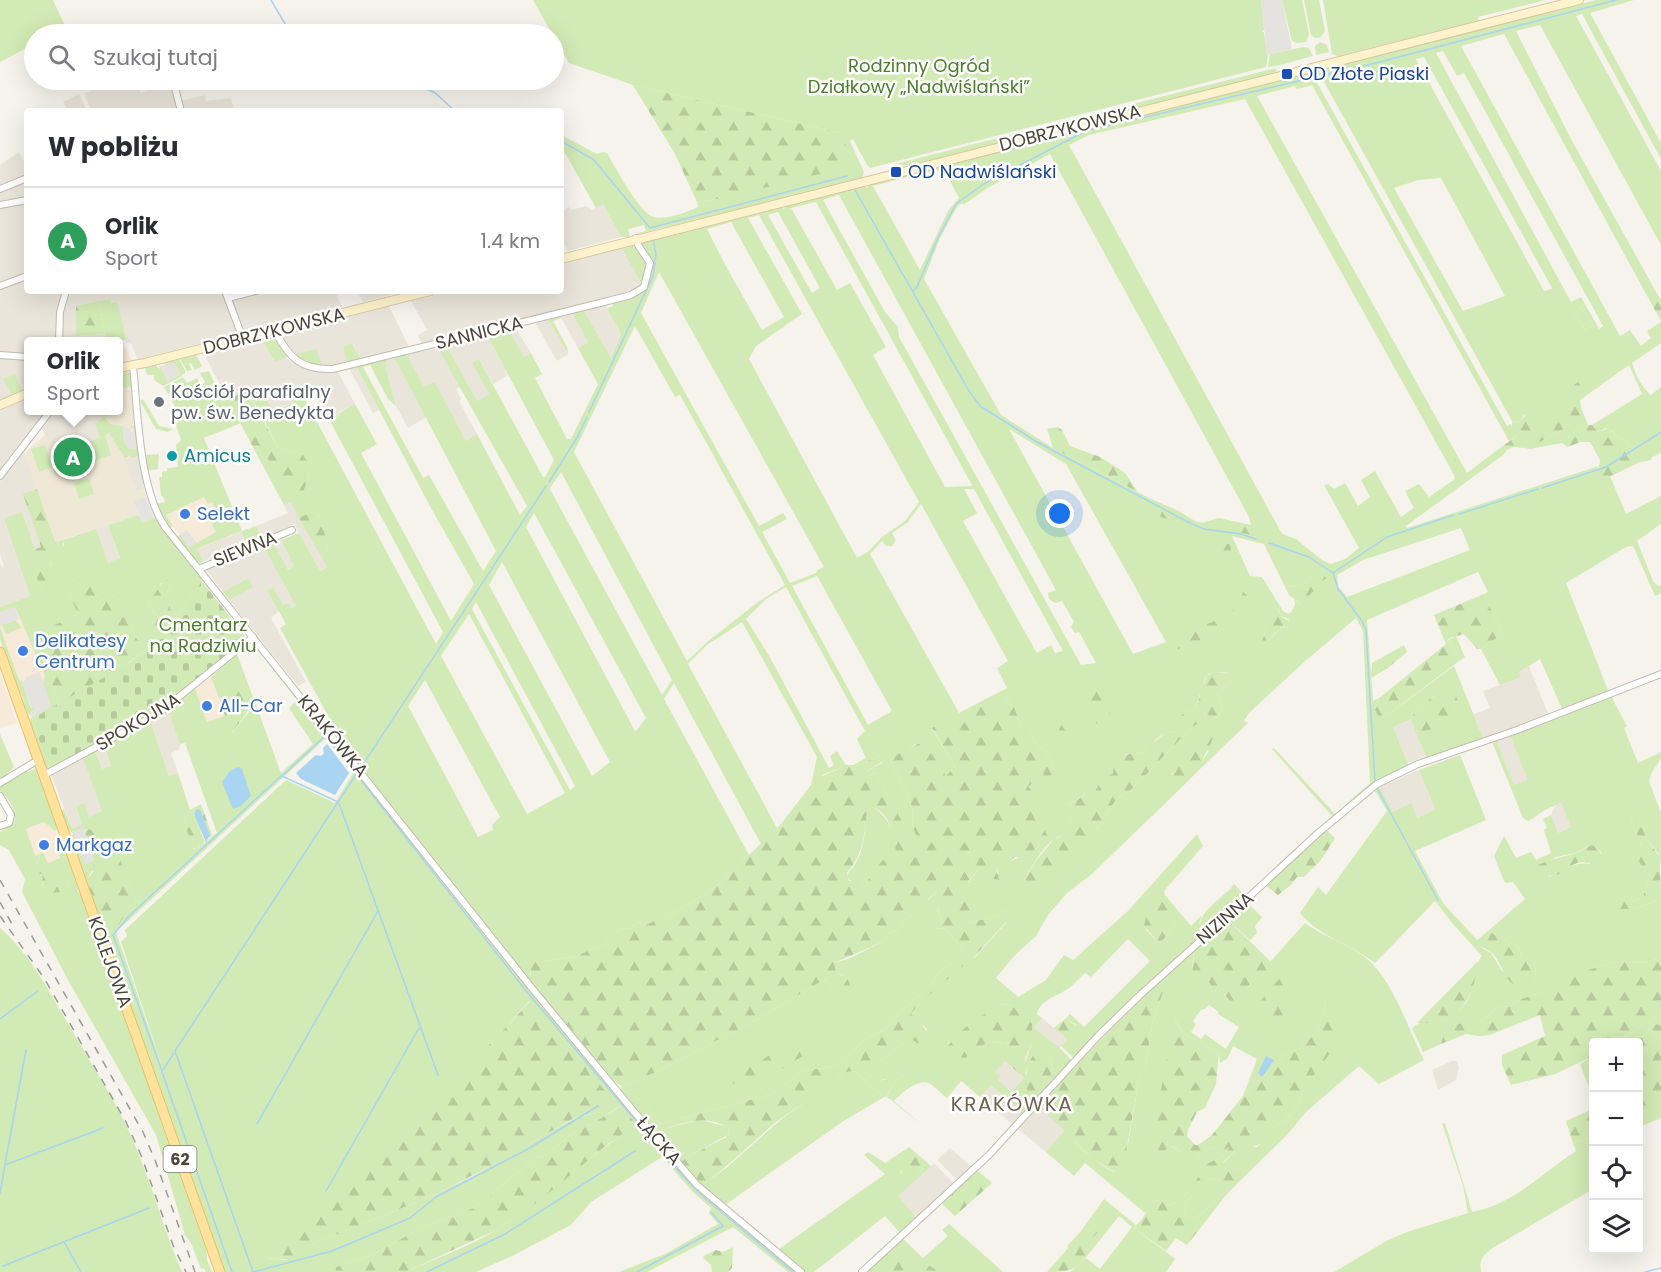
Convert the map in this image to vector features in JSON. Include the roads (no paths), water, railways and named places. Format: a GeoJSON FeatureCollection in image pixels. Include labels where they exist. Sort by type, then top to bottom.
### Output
{"type":"FeatureCollection","features":[{"type":"Feature","properties":{"kind":"main road","name":"DOBRZYKOWSKA"},"geometry":{"type":"LineString","coordinates":[[564,257],[1580,0]]}},
{"type":"Feature","properties":{"kind":"main road","name":"DOBRZYKOWSKA"},"geometry":{"type":"LineString","coordinates":[[123,367],[418,294]]}},
{"type":"Feature","properties":{"kind":"main road"},"geometry":{"type":"LineString","coordinates":[[0,405],[24,395]]}},
{"type":"Feature","properties":{"kind":"main road","name":"KOLEJOWA"},"geometry":{"type":"LineString","coordinates":[[0,652],[220,1272]]}},
{"type":"Feature","properties":{"kind":"street"},"geometry":{"type":"LineString","coordinates":[[176,90],[180,108]]}},
{"type":"Feature","properties":{"kind":"street"},"geometry":{"type":"LineString","coordinates":[[0,189],[24,179]]}},
{"type":"Feature","properties":{"kind":"street"},"geometry":{"type":"LineString","coordinates":[[0,205],[24,201]]}},
{"type":"Feature","properties":{"kind":"street","name":"SANNICKA"},"geometry":{"type":"LineString","coordinates":[[275,331],[296,361],[313,367],[333,369],[600,303],[631,295],[644,287],[650,263],[636,238]]}},
{"type":"Feature","properties":{"kind":"street"},"geometry":{"type":"LineString","coordinates":[[0,286],[24,277]]}},
{"type":"Feature","properties":{"kind":"street"},"geometry":{"type":"LineString","coordinates":[[59,337],[60,312],[65,294]]}},
{"type":"Feature","properties":{"kind":"street"},"geometry":{"type":"LineString","coordinates":[[226,295],[243,339]]}},
{"type":"Feature","properties":{"kind":"street"},"geometry":{"type":"LineString","coordinates":[[0,355],[24,357]]}},
{"type":"Feature","properties":{"kind":"street","name":"KRAKÓWKA"},"geometry":{"type":"LineString","coordinates":[[133,366],[145,473],[152,500],[165,527],[535,992]]}},
{"type":"Feature","properties":{"kind":"street"},"geometry":{"type":"LineString","coordinates":[[0,476],[48,415]]}},
{"type":"Feature","properties":{"kind":"street","name":"SIEWNA"},"geometry":{"type":"LineString","coordinates":[[199,569],[292,530]]}},
{"type":"Feature","properties":{"kind":"street","name":"SPOKOJNA"},"geometry":{"type":"LineString","coordinates":[[44,775],[159,712],[253,637]]}},
{"type":"Feature","properties":{"kind":"street","name":"NIZINNA"},"geometry":{"type":"LineString","coordinates":[[862,1272],[989,1155],[1098,1036],[1139,996],[1317,834],[1377,784],[1418,764],[1509,733],[1661,674]]}},
{"type":"Feature","properties":{"kind":"street"},"geometry":{"type":"LineString","coordinates":[[0,783],[38,760]]}},
{"type":"Feature","properties":{"kind":"street"},"geometry":{"type":"LineString","coordinates":[[0,796],[11,815],[9,823],[0,826]]}},
{"type":"Feature","properties":{"kind":"street","name":"ŁĄCKA"},"geometry":{"type":"LineString","coordinates":[[535,992],[693,1181],[801,1272]]}},
{"type":"Feature","properties":{"kind":"water"},"geometry":{"type":"Polygon","coordinates":[[[327,744],[349,773],[335,795],[301,779],[296,773],[316,755],[321,756],[327,744]]]}},
{"type":"Feature","properties":{"kind":"water"},"geometry":{"type":"Polygon","coordinates":[[[238,767],[242,769],[251,796],[241,806],[233,809],[222,782],[230,771],[238,767]]]}},
{"type":"Feature","properties":{"kind":"water"},"geometry":{"type":"Polygon","coordinates":[[[197,809],[200,810],[210,835],[206,842],[195,816],[197,809]]]}},
{"type":"Feature","properties":{"kind":"water"},"geometry":{"type":"Polygon","coordinates":[[[1266,1056],[1274,1060],[1262,1077],[1258,1073],[1266,1056]]]}},
{"type":"Feature","properties":{"kind":"waterway"},"geometry":{"type":"LineString","coordinates":[[271,0],[285,24]]}},
{"type":"Feature","properties":{"kind":"waterway"},"geometry":{"type":"LineString","coordinates":[[913,291],[917,287],[937,240],[956,204],[985,183],[1086,131],[1380,62],[1616,0]]}},
{"type":"Feature","properties":{"kind":"waterway"},"geometry":{"type":"LineString","coordinates":[[428,90],[434,92],[452,108]]}},
{"type":"Feature","properties":{"kind":"waterway"},"geometry":{"type":"LineString","coordinates":[[564,143],[594,160],[650,228],[847,176]]}},
{"type":"Feature","properties":{"kind":"waterway"},"geometry":{"type":"LineString","coordinates":[[855,190],[969,391],[980,406],[1037,442],[1188,522],[1204,529],[1241,534],[1256,539]]}},
{"type":"Feature","properties":{"kind":"waterway"},"geometry":{"type":"LineString","coordinates":[[589,412],[653,276],[656,254],[653,239]]}},
{"type":"Feature","properties":{"kind":"waterway"},"geometry":{"type":"LineString","coordinates":[[549,482],[578,436],[587,417]]}},
{"type":"Feature","properties":{"kind":"waterway"},"geometry":{"type":"LineString","coordinates":[[1542,488],[1606,467],[1661,432]]}},
{"type":"Feature","properties":{"kind":"waterway"},"geometry":{"type":"LineString","coordinates":[[362,766],[546,486]]}},
{"type":"Feature","properties":{"kind":"waterway"},"geometry":{"type":"LineString","coordinates":[[1459,514],[1538,489]]}},
{"type":"Feature","properties":{"kind":"waterway"},"geometry":{"type":"LineString","coordinates":[[1269,543],[1309,557],[1333,573],[1387,537],[1454,515]]}},
{"type":"Feature","properties":{"kind":"waterway"},"geometry":{"type":"LineString","coordinates":[[1333,573],[1338,589],[1366,630],[1375,781]]}},
{"type":"Feature","properties":{"kind":"waterway"},"geometry":{"type":"LineString","coordinates":[[339,752],[324,737],[282,776],[336,801],[340,806],[438,1075]]}},
{"type":"Feature","properties":{"kind":"waterway"},"geometry":{"type":"LineString","coordinates":[[357,773],[175,1051],[253,1272],[332,1251],[410,1218],[436,1197],[528,1149],[598,1106]]}},
{"type":"Feature","properties":{"kind":"waterway"},"geometry":{"type":"LineString","coordinates":[[356,774],[527,992],[679,1172],[701,1195],[793,1272]]}},
{"type":"Feature","properties":{"kind":"waterway"},"geometry":{"type":"LineString","coordinates":[[174,1053],[162,1071],[113,935],[130,915],[281,776]]}},
{"type":"Feature","properties":{"kind":"waterway"},"geometry":{"type":"LineString","coordinates":[[1378,790],[1438,900]]}},
{"type":"Feature","properties":{"kind":"waterway"},"geometry":{"type":"LineString","coordinates":[[257,1124],[378,911]]}},
{"type":"Feature","properties":{"kind":"waterway"},"geometry":{"type":"LineString","coordinates":[[0,1019],[38,991]]}},
{"type":"Feature","properties":{"kind":"waterway"},"geometry":{"type":"LineString","coordinates":[[326,1191],[419,1028]]}},
{"type":"Feature","properties":{"kind":"waterway"},"geometry":{"type":"LineString","coordinates":[[5,1164],[26,1050]]}},
{"type":"Feature","properties":{"kind":"waterway"},"geometry":{"type":"LineString","coordinates":[[162,1072],[232,1272]]}},
{"type":"Feature","properties":{"kind":"waterway"},"geometry":{"type":"LineString","coordinates":[[0,1193],[5,1165],[103,1128]]}},
{"type":"Feature","properties":{"kind":"waterway"},"geometry":{"type":"LineString","coordinates":[[427,1272],[505,1234],[635,1151]]}},
{"type":"Feature","properties":{"kind":"waterway"},"geometry":{"type":"LineString","coordinates":[[3,1266],[149,1208]]}},
{"type":"Feature","properties":{"kind":"waterway"},"geometry":{"type":"LineString","coordinates":[[637,1272],[723,1226],[711,1212]]}},
{"type":"Feature","properties":{"kind":"waterway"},"geometry":{"type":"LineString","coordinates":[[64,1242],[81,1272]]}},
{"type":"Feature","properties":{"kind":"waterway"},"geometry":{"type":"LineString","coordinates":[[1645,1272],[1661,1268]]}},
{"type":"Feature","properties":{"kind":"railway"},"geometry":{"type":"LineString","coordinates":[[0,880],[143,1132],[195,1272]]}},
{"type":"Feature","properties":{"kind":"railway"},"geometry":{"type":"LineString","coordinates":[[0,902],[12,924]]}},
{"type":"Feature","properties":{"kind":"railway"},"geometry":{"type":"LineString","coordinates":[[0,916],[44,978],[126,1122],[141,1155],[173,1245],[186,1272]]}},
{"type":"Feature","properties":{"kind":"place","name":"OD Złote Piaski"},"geometry":{"type":"Point","coordinates":[1287,74]}},
{"type":"Feature","properties":{"kind":"place","name":"OD Nadwiślański"},"geometry":{"type":"Point","coordinates":[896,172]}},
{"type":"Feature","properties":{"kind":"place","name":"Kościół parafialny pw. św. Benedykta"},"geometry":{"type":"Point","coordinates":[159,402]}},
{"type":"Feature","properties":{"kind":"place","name":"Amicus"},"geometry":{"type":"Point","coordinates":[172,456]}},
{"type":"Feature","properties":{"kind":"place","name":"Orlik"},"geometry":{"type":"Point","coordinates":[73,457]}},
{"type":"Feature","properties":{"kind":"place","name":"Selekt"},"geometry":{"type":"Point","coordinates":[185,514]}},
{"type":"Feature","properties":{"kind":"place","name":"Delikatesy Centrum"},"geometry":{"type":"Point","coordinates":[23,651]}},
{"type":"Feature","properties":{"kind":"place","name":"All-Car"},"geometry":{"type":"Point","coordinates":[207,706]}},
{"type":"Feature","properties":{"kind":"place","name":"Markgaz"},"geometry":{"type":"Point","coordinates":[44,845]}},
{"type":"Feature","properties":{"kind":"district","name":"KRAKÓWKA"},"geometry":{"type":"Point","coordinates":[1012,1104]}},
{"type":"Feature","properties":{"kind":"park label","name":"Rodzinny Ogród Działkowy „Nadwiślański”"},"geometry":{"type":"Point","coordinates":[919,76]}},
{"type":"Feature","properties":{"kind":"park label","name":"Cmentarz na Radziwiu"},"geometry":{"type":"Point","coordinates":[203,635]}}]}
